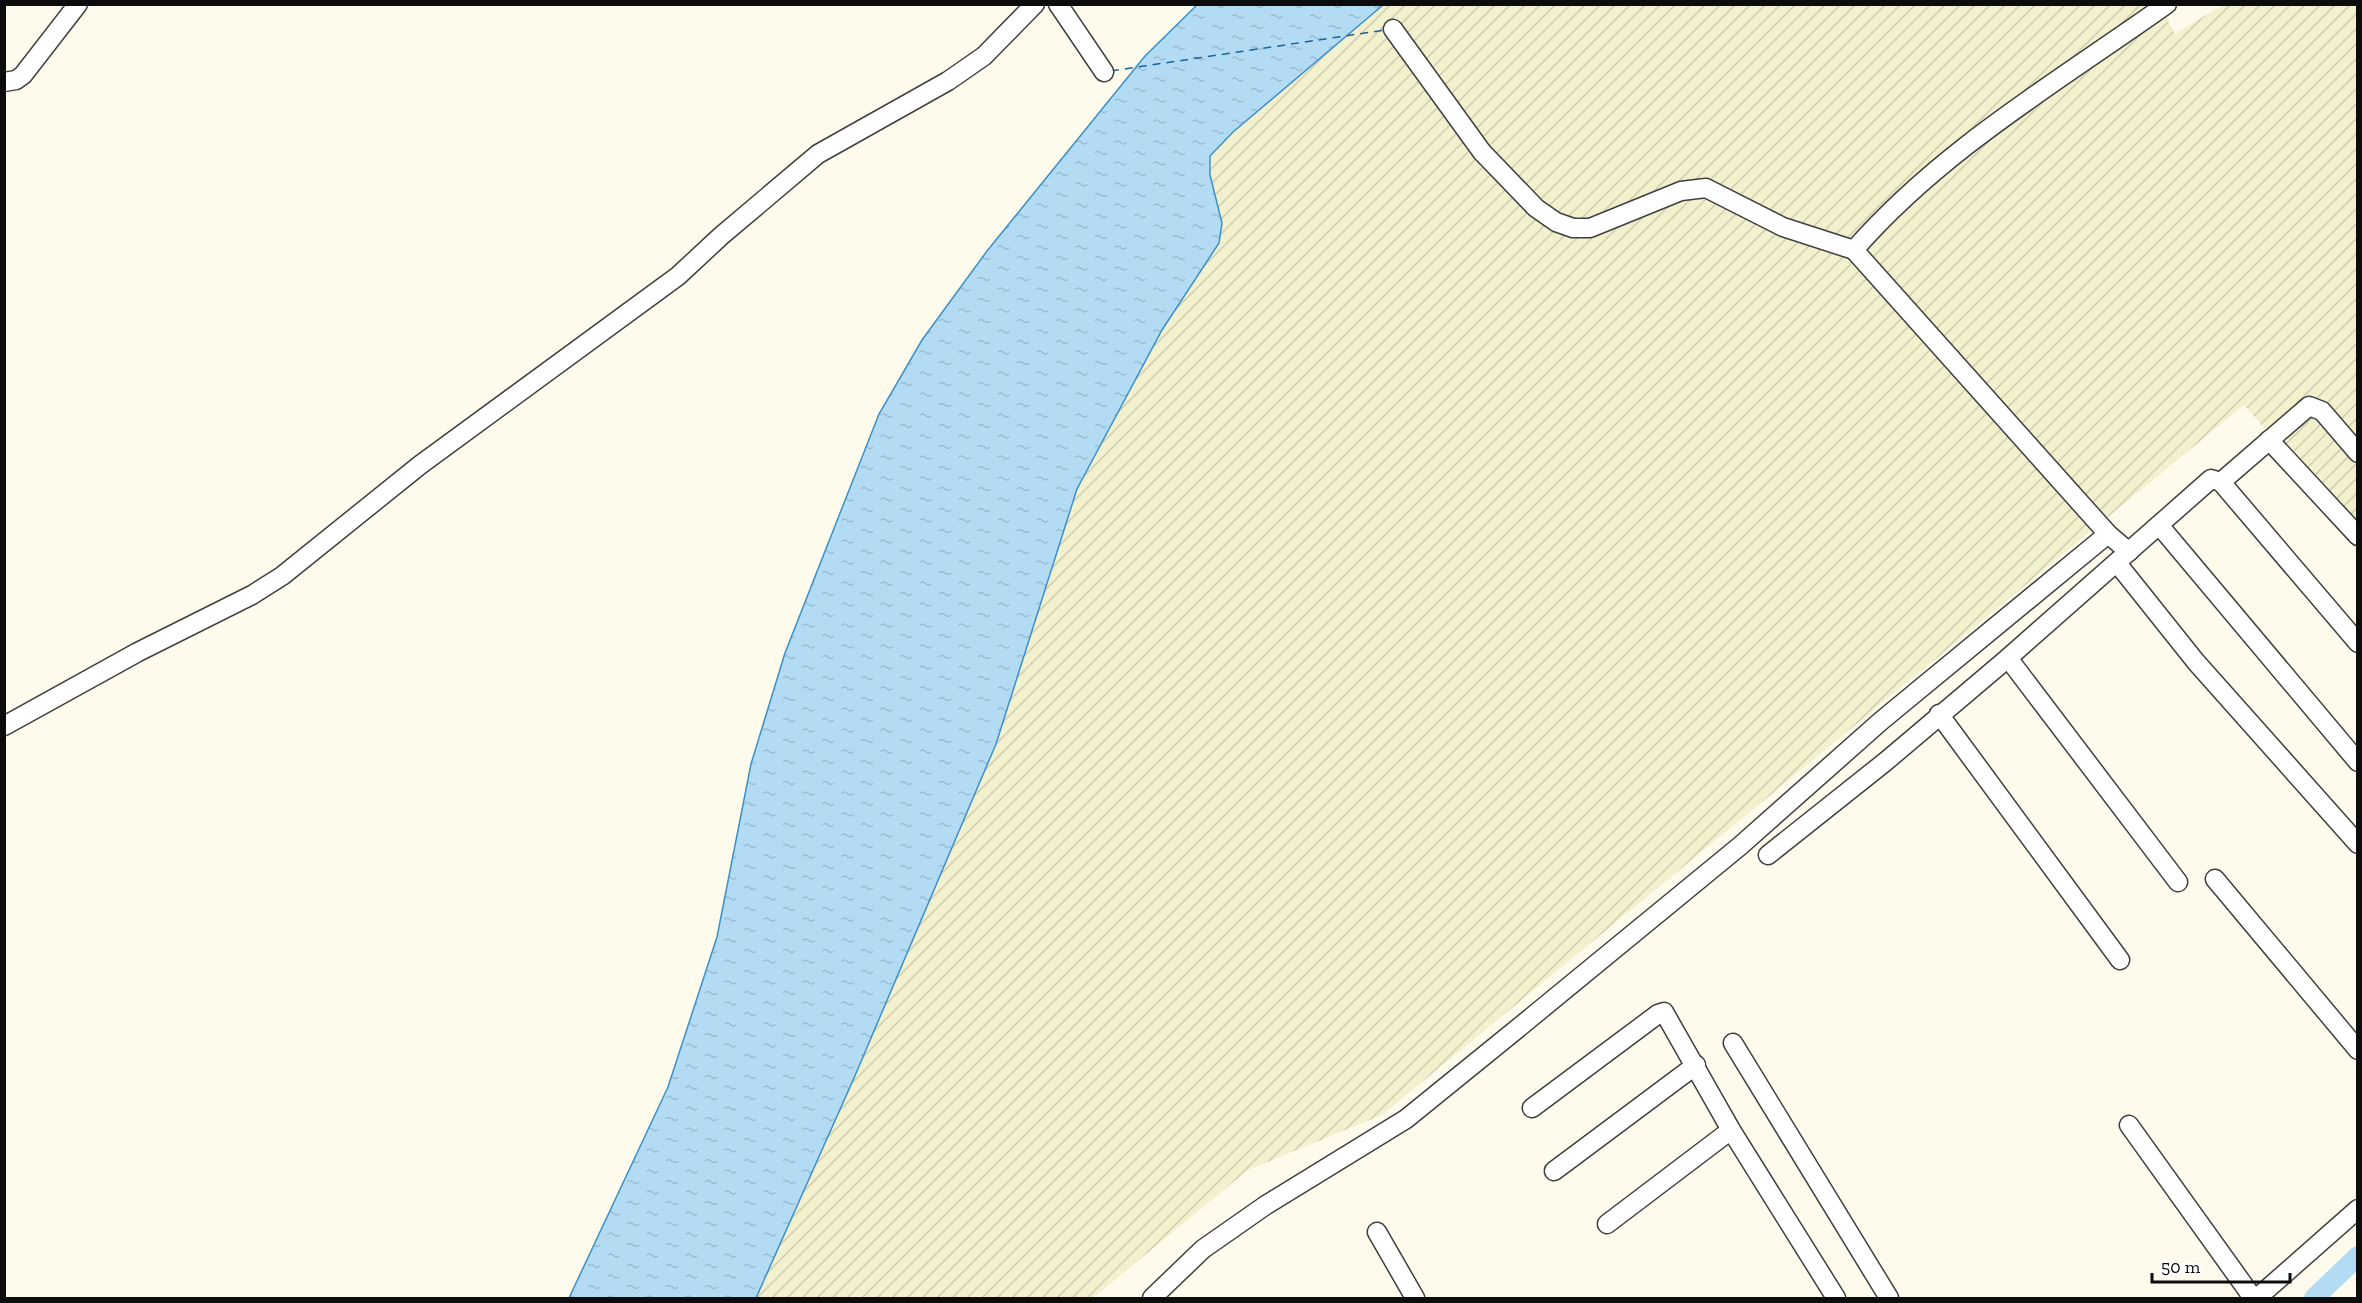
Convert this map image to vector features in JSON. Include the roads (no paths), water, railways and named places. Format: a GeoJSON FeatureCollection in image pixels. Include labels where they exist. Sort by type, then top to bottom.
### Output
{"type":"FeatureCollection","features":[{"type":"Feature","properties":{"kind":"street"},"geometry":{"type":"LineString","coordinates":[[4,82],[16,80],[23,75],[78,4]]}},
{"type":"Feature","properties":{"kind":"street"},"geometry":{"type":"LineString","coordinates":[[4,726],[138,652],[252,595],[282,576],[420,465],[678,276],[721,236],[818,154],[948,81],[984,56],[1035,4]]}},
{"type":"Feature","properties":{"kind":"street"},"geometry":{"type":"LineString","coordinates":[[1058,4],[1104,72]]}},
{"type":"Feature","properties":{"kind":"street"},"geometry":{"type":"LineString","coordinates":[[1854,250],[1884,216],[1988,127],[2167,4]]}},
{"type":"Feature","properties":{"kind":"street"},"geometry":{"type":"LineString","coordinates":[[1393,28],[1482,152],[1536,208],[1556,222],[1573,228],[1590,228],[1681,191],[1706,188],[1783,227],[1854,250],[2108,534],[2196,662],[2358,844]]}},
{"type":"Feature","properties":{"kind":"street"},"geometry":{"type":"LineString","coordinates":[[2222,482],[2309,406],[2322,411],[2358,453]]}},
{"type":"Feature","properties":{"kind":"street"},"geometry":{"type":"LineString","coordinates":[[2269,440],[2358,536]]}},
{"type":"Feature","properties":{"kind":"street"},"geometry":{"type":"LineString","coordinates":[[1767,855],[1885,762],[2008,658],[2211,479],[2222,482],[2358,643]]}},
{"type":"Feature","properties":{"kind":"street"},"geometry":{"type":"LineString","coordinates":[[2159,525],[2358,762]]}},
{"type":"Feature","properties":{"kind":"street"},"geometry":{"type":"LineString","coordinates":[[1152,1299],[1203,1249],[1266,1204],[1398,1124],[1489,1052],[1740,846],[1915,692],[2108,534]]}},
{"type":"Feature","properties":{"kind":"street"},"geometry":{"type":"LineString","coordinates":[[2008,658],[2178,882]]}},
{"type":"Feature","properties":{"kind":"street"},"geometry":{"type":"LineString","coordinates":[[1940,714],[2120,960]]}},
{"type":"Feature","properties":{"kind":"street"},"geometry":{"type":"LineString","coordinates":[[2215,879],[2358,1050]]}},
{"type":"Feature","properties":{"kind":"street"},"geometry":{"type":"LineString","coordinates":[[1532,1108],[1662,1012],[1696,1065],[1731,1130],[1836,1299]]}},
{"type":"Feature","properties":{"kind":"street"},"geometry":{"type":"LineString","coordinates":[[1733,1042],[1889,1299]]}},
{"type":"Feature","properties":{"kind":"street"},"geometry":{"type":"LineString","coordinates":[[1554,1171],[1696,1065]]}},
{"type":"Feature","properties":{"kind":"street"},"geometry":{"type":"LineString","coordinates":[[2129,1125],[2255,1299],[2358,1209]]}},
{"type":"Feature","properties":{"kind":"street"},"geometry":{"type":"LineString","coordinates":[[1607,1224],[1731,1130]]}},
{"type":"Feature","properties":{"kind":"street"},"geometry":{"type":"LineString","coordinates":[[1377,1232],[1415,1299]]}},
{"type":"Feature","properties":{"kind":"water"},"geometry":{"type":"Polygon","coordinates":[[[1198,4],[1383,5],[1233,132],[1210,156],[1210,175],[1222,223],[1219,243],[1162,330],[1077,489],[996,744],[854,1078],[756,1298],[569,1298],[668,1087],[717,937],[751,764],[785,653],[879,414],[922,340],[987,251],[1145,56],[1198,4]]]}},
{"type":"Feature","properties":{"kind":"waterway"},"geometry":{"type":"LineString","coordinates":[[2314,1298],[2358,1256]]}}]}
